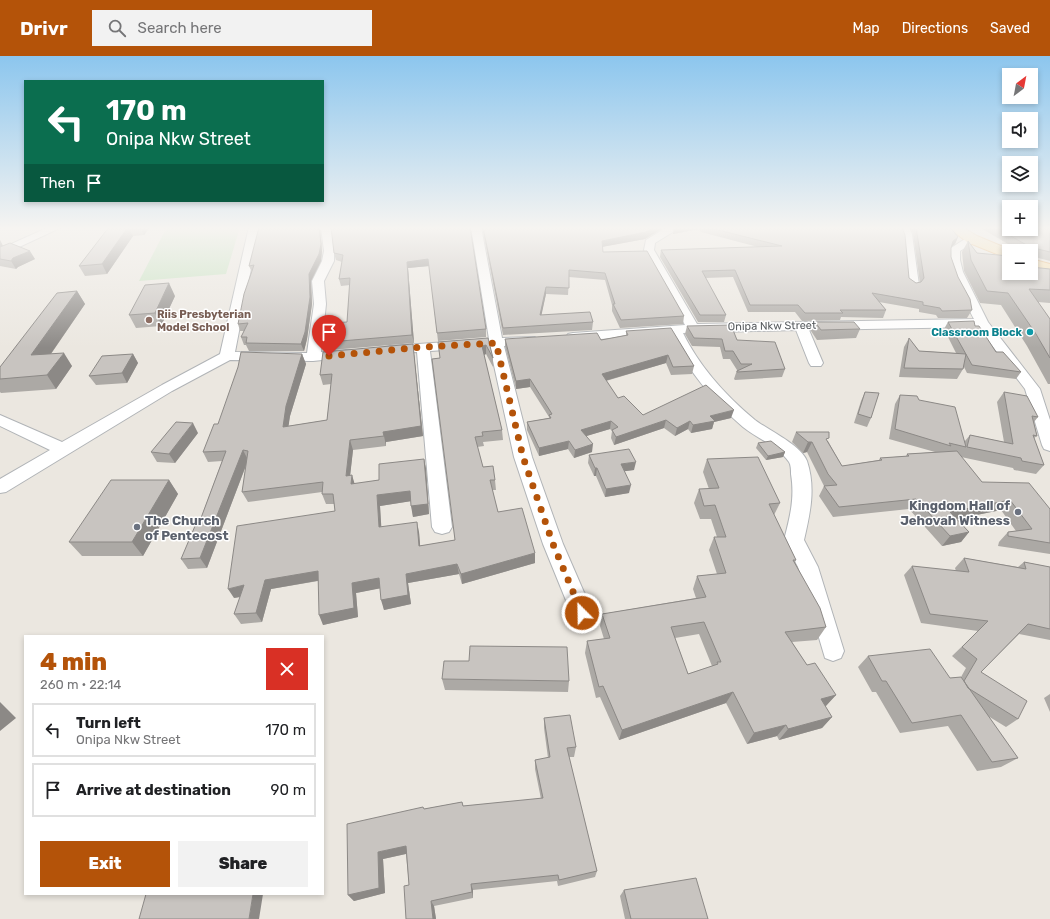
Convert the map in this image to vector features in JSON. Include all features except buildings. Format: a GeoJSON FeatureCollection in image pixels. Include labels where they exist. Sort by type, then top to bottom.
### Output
{"type":"FeatureCollection","features":[{"type":"Feature","properties":{"kind":"street"},"geometry":{"type":"LineString","coordinates":[[227,356],[246,267]]}},
{"type":"Feature","properties":{"kind":"street"},"geometry":{"type":"LineString","coordinates":[[313,357],[320,304],[318,281],[325,267]]}},
{"type":"Feature","properties":{"kind":"street"},"geometry":{"type":"LineString","coordinates":[[484,267],[496,343],[523,457],[553,544],[582,613]]}},
{"type":"Feature","properties":{"kind":"street"},"geometry":{"type":"LineString","coordinates":[[659,267],[693,328]]}},
{"type":"Feature","properties":{"kind":"street"},"geometry":{"type":"LineString","coordinates":[[911,267],[913,285]]}},
{"type":"Feature","properties":{"kind":"street"},"geometry":{"type":"LineString","coordinates":[[956,267],[982,322],[1032,389],[1050,445]]}},
{"type":"Feature","properties":{"kind":"street","name":"Onipa Nkw Street"},"geometry":{"type":"LineString","coordinates":[[558,338],[693,328],[982,322]]}},
{"type":"Feature","properties":{"kind":"street"},"geometry":{"type":"LineString","coordinates":[[800,325],[816,363]]}},
{"type":"Feature","properties":{"kind":"street"},"geometry":{"type":"LineString","coordinates":[[675,329],[684,349],[722,398],[750,424],[778,442],[798,461],[802,486],[802,507],[794,540],[808,567],[834,651]]}},
{"type":"Feature","properties":{"kind":"street"},"geometry":{"type":"LineString","coordinates":[[376,351],[542,339]]}},
{"type":"Feature","properties":{"kind":"street"},"geometry":{"type":"LineString","coordinates":[[423,347],[442,527]]}},
{"type":"Feature","properties":{"kind":"street"},"geometry":{"type":"LineString","coordinates":[[0,487],[167,388],[227,356],[313,357],[360,353]]}},
{"type":"Feature","properties":{"kind":"street"},"geometry":{"type":"LineString","coordinates":[[1032,389],[1050,392]]}},
{"type":"Feature","properties":{"kind":"street"},"geometry":{"type":"LineString","coordinates":[[0,420],[64,450]]}},
{"type":"Feature","properties":{"kind":"green space"},"geometry":{"type":"Polygon","coordinates":[[[146,267],[228,267],[226,274],[139,281],[146,267]]]}},
{"type":"Feature","properties":{"kind":"place","name":"Riis Presbyterian Model School"},"geometry":{"type":"Point","coordinates":[149,320]}},
{"type":"Feature","properties":{"kind":"place","name":"Classroom Block"},"geometry":{"type":"Point","coordinates":[1030,332]}},
{"type":"Feature","properties":{"kind":"place","name":"Kingdom Hall of Jehovah Witness"},"geometry":{"type":"Point","coordinates":[1018,512]}},
{"type":"Feature","properties":{"kind":"place","name":"The Church of Pentecost"},"geometry":{"type":"Point","coordinates":[137,527]}},
{"type":"Feature","properties":{"kind":"route"},"geometry":{"type":"LineString","coordinates":[[329,356],[423,347],[496,343],[523,457],[553,544],[582,613]]}}]}
